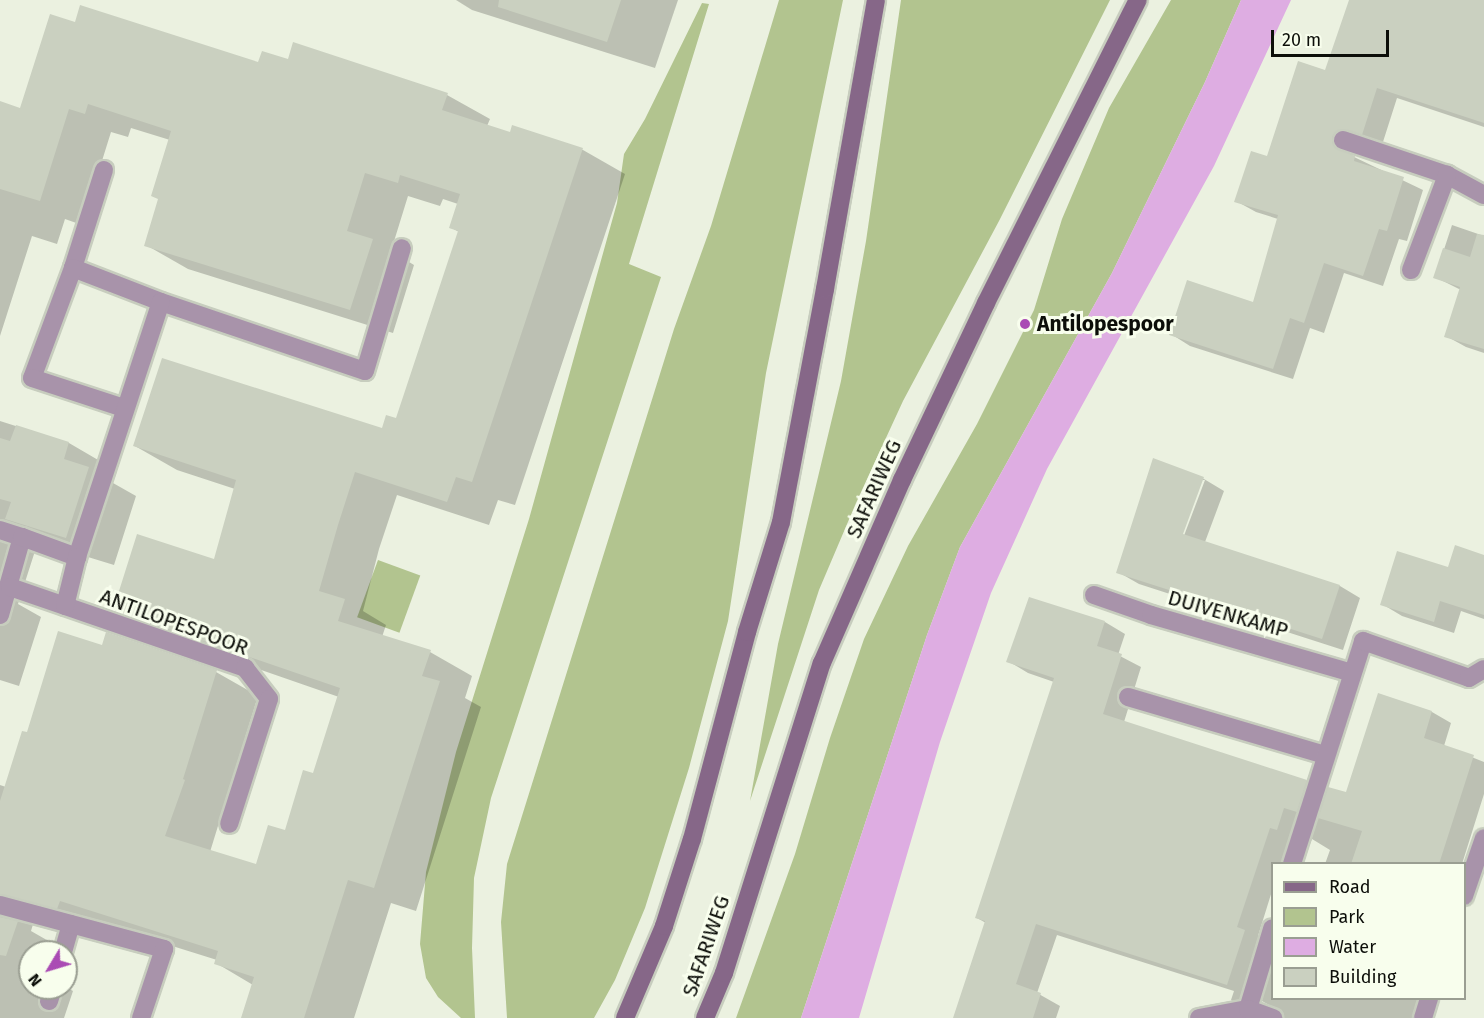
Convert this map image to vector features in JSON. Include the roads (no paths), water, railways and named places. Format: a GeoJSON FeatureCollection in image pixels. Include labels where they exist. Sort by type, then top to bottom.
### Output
{"type":"FeatureCollection","features":[{"type":"Feature","properties":{"kind":"street"},"geometry":{"type":"LineString","coordinates":[[625,1018],[664,926],[692,839],[747,632],[781,522],[876,0]]}},
{"type":"Feature","properties":{"kind":"street","name":"SAFARIWEG"},"geometry":{"type":"LineString","coordinates":[[705,1018],[724,973],[822,663],[902,480],[981,313],[1138,0]]}},
{"type":"Feature","properties":{"kind":"street"},"geometry":{"type":"LineString","coordinates":[[1344,141],[1447,176],[1484,195]]}},
{"type":"Feature","properties":{"kind":"street"},"geometry":{"type":"LineString","coordinates":[[104,170],[74,268],[32,378],[124,408]]}},
{"type":"Feature","properties":{"kind":"street"},"geometry":{"type":"LineString","coordinates":[[1411,270],[1447,176]]}},
{"type":"Feature","properties":{"kind":"street"},"geometry":{"type":"LineString","coordinates":[[74,268],[161,302],[365,371],[402,248]]}},
{"type":"Feature","properties":{"kind":"street","name":"ANTILOPESPOOR"},"geometry":{"type":"LineString","coordinates":[[65,606],[77,557],[124,408],[161,302]]}},
{"type":"Feature","properties":{"kind":"street"},"geometry":{"type":"LineString","coordinates":[[0,530],[77,557]]}},
{"type":"Feature","properties":{"kind":"street"},"geometry":{"type":"LineString","coordinates":[[0,615],[22,537]]}},
{"type":"Feature","properties":{"kind":"street","name":"ANTILOPESPOOR"},"geometry":{"type":"LineString","coordinates":[[9,587],[245,668],[269,699],[229,825]]}},
{"type":"Feature","properties":{"kind":"street","name":"DUIVENKAMP"},"geometry":{"type":"LineString","coordinates":[[1094,595],[1151,615],[1352,673]]}},
{"type":"Feature","properties":{"kind":"street"},"geometry":{"type":"LineString","coordinates":[[1293,862],[1363,641],[1469,678],[1484,669]]}},
{"type":"Feature","properties":{"kind":"street"},"geometry":{"type":"LineString","coordinates":[[1128,697],[1325,755]]}},
{"type":"Feature","properties":{"kind":"street"},"geometry":{"type":"LineString","coordinates":[[1466,890],[1484,838]]}},
{"type":"Feature","properties":{"kind":"street"},"geometry":{"type":"LineString","coordinates":[[0,905],[164,949],[141,1018]]}},
{"type":"Feature","properties":{"kind":"street"},"geometry":{"type":"LineString","coordinates":[[66,940],[71,924]]}},
{"type":"Feature","properties":{"kind":"street"},"geometry":{"type":"LineString","coordinates":[[1248,1009],[1271,932]]}},
{"type":"Feature","properties":{"kind":"street"},"geometry":{"type":"LineString","coordinates":[[1423,1018],[1429,1000]]}},
{"type":"Feature","properties":{"kind":"street"},"geometry":{"type":"LineString","coordinates":[[1199,1018],[1248,1009],[1273,1018]]}},
{"type":"Feature","properties":{"kind":"water"},"geometry":{"type":"Polygon","coordinates":[[[1241,0],[1291,0],[1214,166],[1047,469],[991,593],[940,742],[859,1018],[801,1018],[927,635],[960,547],[1112,273],[1205,82],[1241,0]]]}},
{"type":"Feature","properties":{"kind":"place","name":"Antilopespoor"},"geometry":{"type":"Point","coordinates":[1025,324]}}]}
